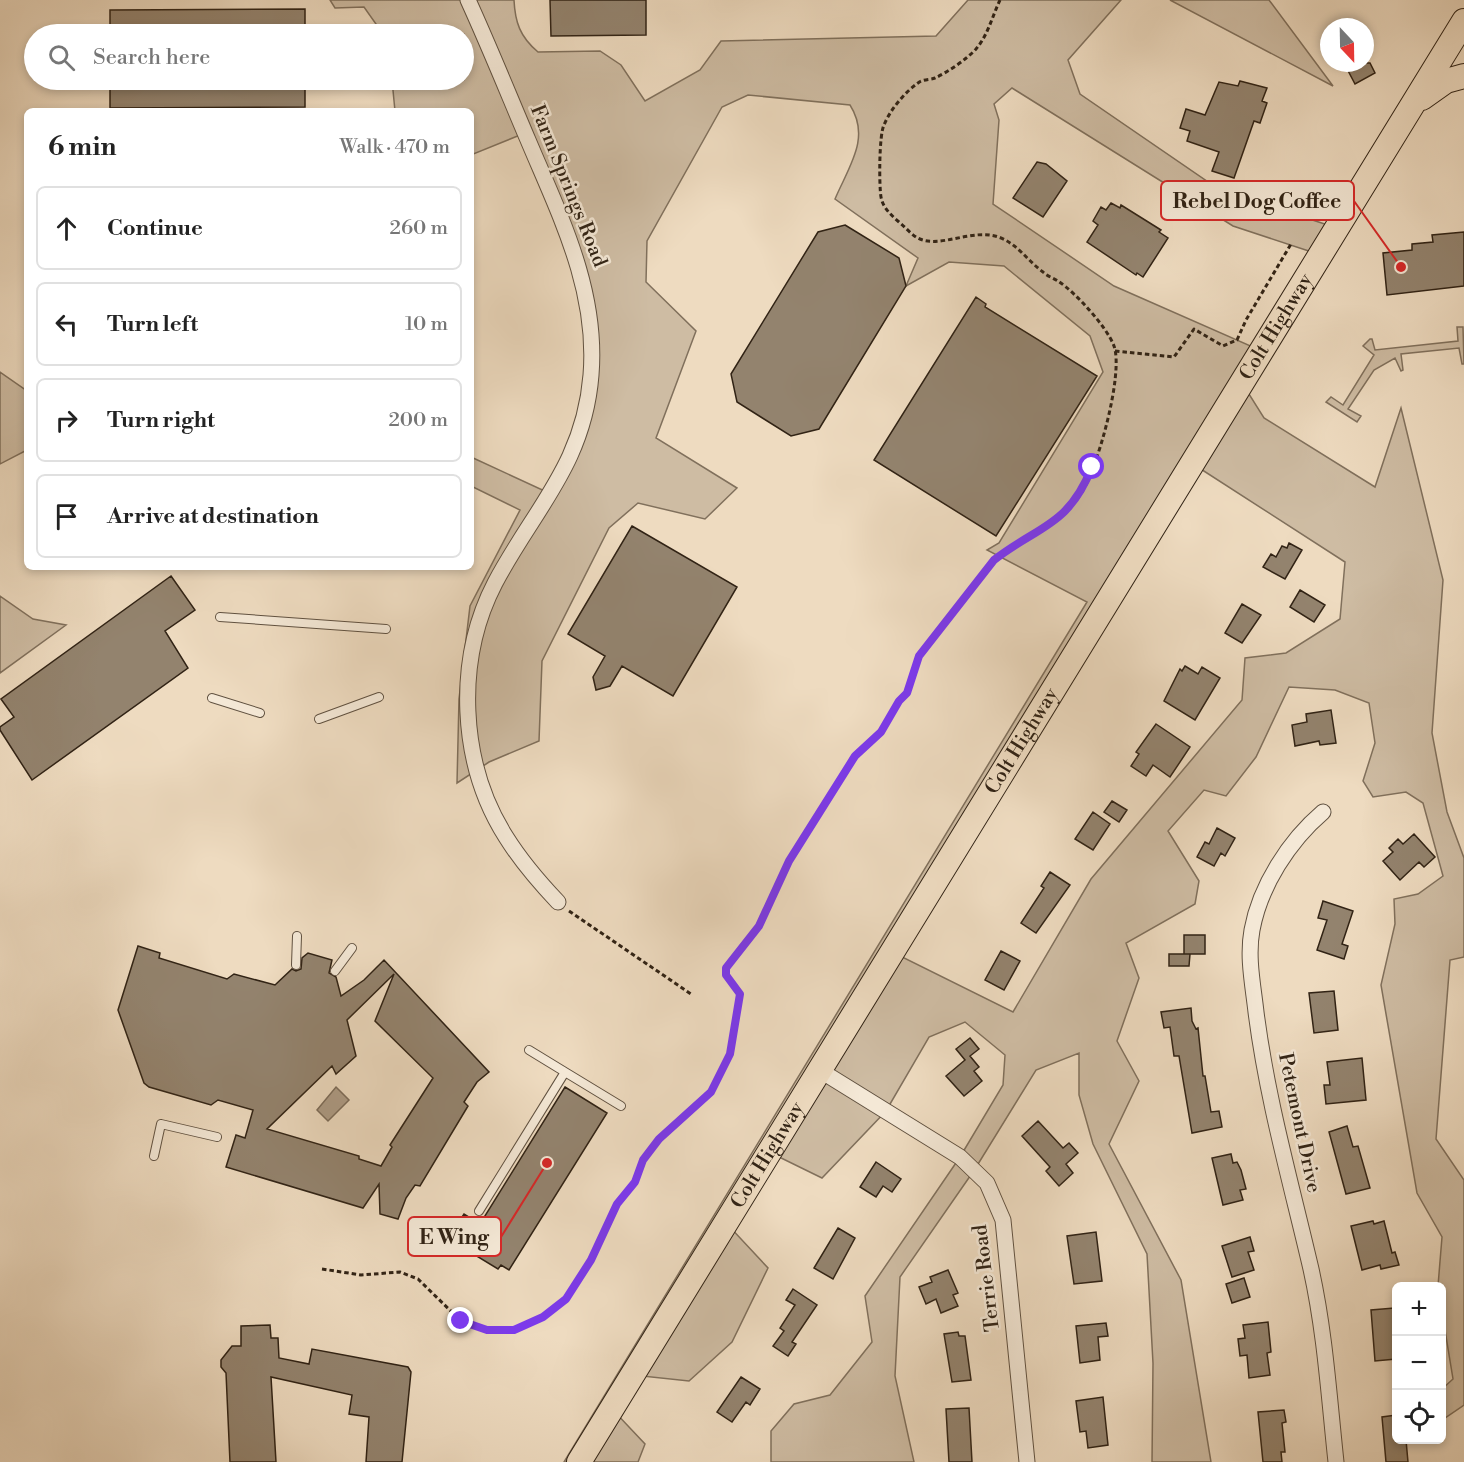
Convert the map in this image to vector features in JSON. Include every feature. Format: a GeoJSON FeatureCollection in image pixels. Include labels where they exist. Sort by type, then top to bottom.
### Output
{"type":"FeatureCollection","features":[{"type":"Feature","properties":{"kind":"highway","name":"Colt Highway"},"geometry":{"type":"LineString","coordinates":[[579,1462],[1464,21]]}},
{"type":"Feature","properties":{"kind":"highway"},"geometry":{"type":"LineString","coordinates":[[1411,108],[1432,88],[1464,76]]}},
{"type":"Feature","properties":{"kind":"street","name":"Farm Springs Road"},"geometry":{"type":"LineString","coordinates":[[468,0],[570,238],[586,291],[590,320],[591,373],[582,423],[565,470],[496,581],[483,610],[474,642],[467,686],[474,759],[492,811],[527,866],[558,902]]}},
{"type":"Feature","properties":{"kind":"street","name":"Petemont Drive"},"geometry":{"type":"LineString","coordinates":[[1323,812],[1292,844],[1270,881],[1258,906],[1252,931],[1250,958],[1267,1078],[1318,1301],[1336,1462]]}},
{"type":"Feature","properties":{"kind":"street","name":"Terrie Road"},"geometry":{"type":"LineString","coordinates":[[821,1071],[960,1157],[975,1169],[996,1200],[1006,1240],[1027,1462]]}},
{"type":"Feature","properties":{"kind":"lane"},"geometry":{"type":"LineString","coordinates":[[220,617],[386,629]]}},
{"type":"Feature","properties":{"kind":"lane"},"geometry":{"type":"LineString","coordinates":[[319,719],[379,697]]}},
{"type":"Feature","properties":{"kind":"lane"},"geometry":{"type":"LineString","coordinates":[[212,698],[260,713]]}},
{"type":"Feature","properties":{"kind":"lane"},"geometry":{"type":"LineString","coordinates":[[296,965],[297,936]]}},
{"type":"Feature","properties":{"kind":"lane"},"geometry":{"type":"LineString","coordinates":[[334,971],[352,948]]}},
{"type":"Feature","properties":{"kind":"lane"},"geometry":{"type":"LineString","coordinates":[[529,1050],[621,1106]]}},
{"type":"Feature","properties":{"kind":"lane"},"geometry":{"type":"LineString","coordinates":[[479,1210],[565,1072]]}},
{"type":"Feature","properties":{"kind":"lane"},"geometry":{"type":"LineString","coordinates":[[154,1156],[161,1124],[217,1137]]}},
{"type":"Feature","properties":{"kind":"path"},"geometry":{"type":"LineString","coordinates":[[321,1269],[361,1275],[400,1272],[418,1279],[461,1321],[487,1330],[514,1330],[543,1317],[566,1299],[591,1260],[617,1204],[635,1182],[643,1160],[659,1139],[711,1092],[730,1054],[740,994],[726,975],[726,968],[759,926],[789,861],[855,756],[881,732],[899,701],[907,693],[919,656],[994,560],[1009,548],[1046,528],[1082,493],[1102,442],[1116,374],[1115,351],[1107,334],[1077,298],[1003,239],[988,233],[933,241],[918,238],[883,204],[879,170],[884,124],[903,96],[920,81],[935,78],[975,50],[986,36],[1000,0]]}},
{"type":"Feature","properties":{"kind":"path"},"geometry":{"type":"LineString","coordinates":[[1115,351],[1174,357],[1194,329],[1223,346],[1238,340],[1246,321],[1291,244]]}},
{"type":"Feature","properties":{"kind":"path"},"geometry":{"type":"LineString","coordinates":[[558,902],[590,927],[691,994]]}},
{"type":"Feature","properties":{"kind":"shaded area"},"geometry":{"type":"Polygon","coordinates":[[[330,0],[514,0],[520,29],[527,41],[538,52],[600,51],[621,65],[645,101],[700,70],[721,41],[936,36],[968,0],[1121,0],[1068,60],[1080,94],[1220,190],[1337,228],[1321,255],[1233,226],[1012,88],[994,104],[999,120],[993,204],[1114,286],[1262,351],[1242,383],[1264,418],[1375,487],[1401,408],[1443,580],[1432,733],[1447,812],[1464,858],[1464,957],[1450,960],[1436,1139],[1464,1180],[1464,1405],[1446,1417],[1446,1385],[1453,1379],[1446,1336],[1446,1282],[1438,1282],[1442,1237],[1417,1193],[1381,985],[1395,924],[1394,899],[1418,894],[1443,876],[1423,803],[1406,792],[1373,797],[1363,781],[1375,743],[1369,703],[1335,690],[1289,687],[1256,757],[1226,796],[1204,790],[1168,831],[1199,881],[1195,904],[1126,943],[1139,978],[1117,1041],[1139,1081],[1109,1144],[1181,1280],[1211,1462],[1152,1462],[1153,1363],[1147,1254],[1093,1144],[1079,1095],[1079,1053],[1036,1070],[975,1169],[900,1277],[895,1376],[914,1462],[771,1462],[771,1431],[794,1404],[830,1395],[872,1342],[865,1296],[960,1157],[1003,1085],[1005,1055],[965,1022],[929,1037],[886,1111],[822,1178],[771,1153],[727,1224],[768,1268],[732,1342],[689,1381],[633,1375],[612,1409],[645,1444],[638,1462],[564,1462],[1087,602],[987,550],[999,543],[1103,372],[1090,336],[1004,266],[949,262],[906,286],[918,258],[835,199],[856,152],[858,141],[856,117],[850,105],[748,95],[722,107],[647,241],[646,282],[696,331],[656,438],[737,488],[705,519],[638,503],[609,528],[542,661],[539,741],[489,762],[457,783],[459,699],[470,606],[520,510],[474,487],[474,458],[551,494],[582,423],[590,320],[525,133],[474,154],[474,108],[395,108],[393,90],[474,90],[474,24],[376,24],[364,7],[335,8],[330,0]],[[1193,464],[894,953],[1013,1012],[1091,879],[1242,700],[1245,658],[1286,653],[1340,619],[1345,562],[1193,464]]]}},
{"type":"Feature","properties":{"kind":"shaded area"},"geometry":{"type":"Polygon","coordinates":[[[1170,0],[1269,0],[1320,69],[1320,72],[1323,72],[1333,86],[1170,0]]]}},
{"type":"Feature","properties":{"kind":"shaded area"},"geometry":{"type":"Polygon","coordinates":[[[1457,327],[1463,327],[1464,364],[1462,364],[1459,348],[1401,354],[1403,370],[1401,371],[1395,358],[1374,370],[1348,409],[1361,416],[1357,422],[1326,402],[1331,397],[1343,405],[1374,355],[1363,346],[1370,339],[1372,339],[1375,350],[1458,341],[1457,327]]]}},
{"type":"Feature","properties":{"kind":"shaded area"},"geometry":{"type":"Polygon","coordinates":[[[0,372],[24,389],[24,452],[0,464],[0,372]]]}},
{"type":"Feature","properties":{"kind":"shaded area"},"geometry":{"type":"Polygon","coordinates":[[[0,596],[33,619],[66,625],[0,673],[0,596]]]}},
{"type":"Feature","properties":{"kind":"shaded area"},"geometry":{"type":"Polygon","coordinates":[[[336,1087],[349,1100],[328,1121],[317,1110],[336,1087]]]}},
{"type":"Feature","properties":{"kind":"building"},"geometry":{"type":"Polygon","coordinates":[[[550,0],[646,0],[646,35],[551,36],[550,0]]]}},
{"type":"Feature","properties":{"kind":"building"},"geometry":{"type":"Polygon","coordinates":[[[305,9],[305,24],[110,24],[110,10],[305,9]]]}},
{"type":"Feature","properties":{"kind":"building"},"geometry":{"type":"Polygon","coordinates":[[[1374,71],[1375,73],[1355,84],[1349,72],[1374,71]]]}},
{"type":"Feature","properties":{"kind":"building"},"geometry":{"type":"Polygon","coordinates":[[[1240,81],[1267,88],[1262,101],[1267,103],[1260,123],[1254,121],[1234,178],[1212,171],[1219,152],[1187,141],[1190,131],[1180,128],[1186,109],[1205,115],[1219,82],[1238,86],[1240,81]]]}},
{"type":"Feature","properties":{"kind":"building"},"geometry":{"type":"Polygon","coordinates":[[[110,90],[305,90],[305,107],[110,108],[110,90]]]}},
{"type":"Feature","properties":{"kind":"building"},"geometry":{"type":"Polygon","coordinates":[[[1037,162],[1046,164],[1067,181],[1043,217],[1013,198],[1037,162]]]}},
{"type":"Feature","properties":{"kind":"building"},"geometry":{"type":"Polygon","coordinates":[[[1111,203],[1120,208],[1121,205],[1161,230],[1159,232],[1168,238],[1143,277],[1137,273],[1136,275],[1087,242],[1098,225],[1093,221],[1101,207],[1106,210],[1111,203]]]}},
{"type":"Feature","properties":{"kind":"building"},"geometry":{"type":"Polygon","coordinates":[[[845,225],[899,258],[906,286],[819,429],[791,436],[737,402],[731,374],[818,232],[845,225]]]}},
{"type":"Feature","properties":{"kind":"building"},"geometry":{"type":"Polygon","coordinates":[[[1464,232],[1464,286],[1387,295],[1383,253],[1412,250],[1412,244],[1433,242],[1432,235],[1464,232]]]}},
{"type":"Feature","properties":{"kind":"building"},"geometry":{"type":"Polygon","coordinates":[[[976,297],[986,304],[985,307],[1097,376],[996,536],[874,460],[976,297]]]}},
{"type":"Feature","properties":{"kind":"building"},"geometry":{"type":"Polygon","coordinates":[[[632,526],[737,587],[673,696],[622,666],[610,686],[596,690],[593,677],[605,656],[568,634],[632,526]]]}},
{"type":"Feature","properties":{"kind":"building"},"geometry":{"type":"Polygon","coordinates":[[[1289,543],[1302,550],[1285,579],[1263,567],[1271,554],[1276,557],[1282,546],[1287,548],[1289,543]]]}},
{"type":"Feature","properties":{"kind":"building"},"geometry":{"type":"Polygon","coordinates":[[[171,576],[195,610],[165,631],[188,668],[32,780],[0,730],[0,727],[14,717],[1,699],[171,576]]]}},
{"type":"Feature","properties":{"kind":"building"},"geometry":{"type":"Polygon","coordinates":[[[1300,590],[1325,605],[1314,622],[1290,607],[1300,590]]]}},
{"type":"Feature","properties":{"kind":"building"},"geometry":{"type":"Polygon","coordinates":[[[1242,604],[1261,615],[1242,643],[1225,633],[1242,604]]]}},
{"type":"Feature","properties":{"kind":"building"},"geometry":{"type":"Polygon","coordinates":[[[1185,666],[1198,674],[1202,667],[1220,678],[1195,720],[1164,701],[1180,669],[1182,671],[1185,666]]]}},
{"type":"Feature","properties":{"kind":"building"},"geometry":{"type":"Polygon","coordinates":[[[1331,710],[1336,743],[1320,745],[1319,741],[1295,746],[1292,725],[1307,722],[1306,714],[1331,710]]]}},
{"type":"Feature","properties":{"kind":"building"},"geometry":{"type":"Polygon","coordinates":[[[1156,724],[1190,747],[1170,777],[1153,765],[1146,776],[1131,766],[1139,754],[1136,752],[1156,724]]]}},
{"type":"Feature","properties":{"kind":"building"},"geometry":{"type":"Polygon","coordinates":[[[1112,801],[1127,810],[1119,822],[1104,812],[1112,801]]]}},
{"type":"Feature","properties":{"kind":"building"},"geometry":{"type":"Polygon","coordinates":[[[1093,812],[1110,824],[1093,850],[1075,839],[1093,812]]]}},
{"type":"Feature","properties":{"kind":"building"},"geometry":{"type":"Polygon","coordinates":[[[1217,828],[1235,838],[1225,856],[1221,853],[1214,866],[1197,857],[1205,842],[1209,844],[1217,828]]]}},
{"type":"Feature","properties":{"kind":"building"},"geometry":{"type":"Polygon","coordinates":[[[1414,834],[1435,857],[1424,867],[1419,862],[1400,880],[1383,861],[1393,852],[1389,848],[1398,839],[1403,844],[1414,834]]]}},
{"type":"Feature","properties":{"kind":"building"},"geometry":{"type":"Polygon","coordinates":[[[1050,872],[1070,885],[1036,933],[1021,923],[1044,888],[1041,886],[1050,872]]]}},
{"type":"Feature","properties":{"kind":"building"},"geometry":{"type":"Polygon","coordinates":[[[1323,901],[1353,911],[1342,944],[1348,946],[1344,959],[1317,950],[1327,920],[1318,918],[1323,901]]]}},
{"type":"Feature","properties":{"kind":"building"},"geometry":{"type":"Polygon","coordinates":[[[1184,935],[1205,935],[1205,954],[1184,954],[1184,935]]]}},
{"type":"Feature","properties":{"kind":"building"},"geometry":{"type":"Polygon","coordinates":[[[138,946],[160,953],[159,958],[227,979],[234,974],[275,985],[292,969],[296,971],[301,969],[302,958],[308,953],[332,960],[329,973],[336,977],[341,996],[364,980],[384,960],[489,1072],[477,1082],[464,1102],[468,1106],[420,1186],[415,1185],[406,1198],[398,1219],[380,1214],[379,1184],[363,1208],[226,1167],[236,1135],[245,1138],[253,1110],[218,1100],[211,1105],[149,1087],[144,1083],[118,1010],[138,946]],[[394,974],[347,1020],[356,1056],[336,1074],[332,1066],[267,1129],[359,1156],[359,1159],[381,1166],[392,1147],[390,1145],[433,1078],[375,1021],[394,974]]]}},
{"type":"Feature","properties":{"kind":"building"},"geometry":{"type":"Polygon","coordinates":[[[1001,951],[1020,961],[1004,990],[985,980],[1001,951]]]}},
{"type":"Feature","properties":{"kind":"building"},"geometry":{"type":"Polygon","coordinates":[[[1169,954],[1190,954],[1189,966],[1169,966],[1169,954]]]}},
{"type":"Feature","properties":{"kind":"building"},"geometry":{"type":"Polygon","coordinates":[[[1334,991],[1338,1030],[1314,1033],[1309,993],[1334,991]]]}},
{"type":"Feature","properties":{"kind":"building"},"geometry":{"type":"Polygon","coordinates":[[[1191,1008],[1192,1021],[1196,1029],[1198,1028],[1203,1076],[1205,1076],[1211,1112],[1219,1111],[1222,1127],[1192,1133],[1179,1056],[1174,1056],[1170,1027],[1164,1028],[1161,1012],[1191,1008]]]}},
{"type":"Feature","properties":{"kind":"building"},"geometry":{"type":"Polygon","coordinates":[[[970,1038],[979,1049],[970,1056],[979,1067],[974,1071],[982,1081],[964,1096],[946,1076],[965,1060],[956,1049],[970,1038]]]}},
{"type":"Feature","properties":{"kind":"building"},"geometry":{"type":"Polygon","coordinates":[[[1362,1058],[1366,1100],[1326,1104],[1324,1085],[1330,1085],[1327,1062],[1362,1058]]]}},
{"type":"Feature","properties":{"kind":"building"},"geometry":{"type":"Polygon","coordinates":[[[565,1087],[607,1113],[509,1270],[501,1265],[498,1269],[465,1249],[467,1244],[451,1234],[464,1214],[480,1224],[565,1087]]]}},
{"type":"Feature","properties":{"kind":"building"},"geometry":{"type":"Polygon","coordinates":[[[1038,1121],[1063,1148],[1069,1143],[1078,1153],[1066,1164],[1073,1173],[1059,1186],[1046,1171],[1050,1167],[1022,1136],[1038,1121]]]}},
{"type":"Feature","properties":{"kind":"building"},"geometry":{"type":"Polygon","coordinates":[[[1347,1126],[1353,1147],[1358,1146],[1370,1188],[1346,1194],[1329,1132],[1347,1126]]]}},
{"type":"Feature","properties":{"kind":"building"},"geometry":{"type":"Polygon","coordinates":[[[1231,1154],[1233,1163],[1237,1162],[1241,1170],[1246,1189],[1240,1190],[1243,1200],[1223,1205],[1212,1158],[1231,1154]]]}},
{"type":"Feature","properties":{"kind":"building"},"geometry":{"type":"Polygon","coordinates":[[[876,1162],[901,1179],[892,1192],[883,1186],[876,1197],[860,1187],[876,1162]]]}},
{"type":"Feature","properties":{"kind":"building"},"geometry":{"type":"Polygon","coordinates":[[[1373,1221],[1374,1224],[1384,1221],[1392,1253],[1395,1252],[1399,1265],[1381,1269],[1380,1265],[1362,1270],[1351,1226],[1373,1221]]]}},
{"type":"Feature","properties":{"kind":"building"},"geometry":{"type":"Polygon","coordinates":[[[838,1228],[855,1238],[833,1279],[814,1268],[838,1228]]]}},
{"type":"Feature","properties":{"kind":"building"},"geometry":{"type":"Polygon","coordinates":[[[1096,1232],[1102,1281],[1074,1284],[1067,1236],[1096,1232]]]}},
{"type":"Feature","properties":{"kind":"building"},"geometry":{"type":"Polygon","coordinates":[[[1250,1237],[1254,1251],[1248,1252],[1254,1270],[1232,1277],[1222,1246],[1250,1237]]]}},
{"type":"Feature","properties":{"kind":"building"},"geometry":{"type":"Polygon","coordinates":[[[948,1270],[958,1293],[953,1295],[958,1306],[941,1313],[936,1299],[926,1304],[919,1287],[932,1282],[930,1277],[948,1270]]]}},
{"type":"Feature","properties":{"kind":"building"},"geometry":{"type":"Polygon","coordinates":[[[1244,1278],[1250,1297],[1232,1303],[1226,1284],[1244,1278]]]}},
{"type":"Feature","properties":{"kind":"building"},"geometry":{"type":"Polygon","coordinates":[[[793,1289],[817,1305],[792,1342],[796,1344],[788,1356],[773,1346],[784,1331],[780,1328],[795,1305],[786,1300],[793,1289]]]}},
{"type":"Feature","properties":{"kind":"building"},"geometry":{"type":"Polygon","coordinates":[[[1392,1308],[1392,1359],[1375,1361],[1371,1310],[1392,1308]]]}},
{"type":"Feature","properties":{"kind":"building"},"geometry":{"type":"Polygon","coordinates":[[[1268,1322],[1271,1352],[1267,1353],[1270,1375],[1249,1378],[1247,1355],[1240,1356],[1238,1339],[1245,1338],[1243,1325],[1268,1322]]]}},
{"type":"Feature","properties":{"kind":"building"},"geometry":{"type":"Polygon","coordinates":[[[1106,1323],[1108,1336],[1098,1337],[1100,1360],[1080,1363],[1076,1326],[1106,1323]]]}},
{"type":"Feature","properties":{"kind":"building"},"geometry":{"type":"Polygon","coordinates":[[[270,1325],[271,1338],[278,1338],[279,1358],[309,1364],[312,1349],[408,1367],[411,1372],[402,1462],[366,1462],[369,1417],[349,1414],[352,1395],[271,1377],[276,1462],[230,1462],[226,1373],[221,1367],[221,1360],[232,1346],[241,1346],[241,1326],[270,1325]]]}},
{"type":"Feature","properties":{"kind":"building"},"geometry":{"type":"Polygon","coordinates":[[[958,1332],[959,1336],[965,1336],[971,1380],[952,1382],[944,1334],[958,1332]]]}},
{"type":"Feature","properties":{"kind":"building"},"geometry":{"type":"Polygon","coordinates":[[[741,1377],[760,1389],[750,1405],[746,1402],[732,1422],[717,1412],[741,1377]]]}},
{"type":"Feature","properties":{"kind":"building"},"geometry":{"type":"Polygon","coordinates":[[[1103,1397],[1108,1445],[1088,1448],[1086,1431],[1080,1432],[1076,1401],[1103,1397]]]}},
{"type":"Feature","properties":{"kind":"building"},"geometry":{"type":"Polygon","coordinates":[[[969,1408],[972,1462],[949,1462],[946,1409],[969,1408]]]}},
{"type":"Feature","properties":{"kind":"building"},"geometry":{"type":"Polygon","coordinates":[[[1284,1410],[1286,1422],[1282,1423],[1285,1452],[1281,1452],[1282,1462],[1263,1462],[1258,1412],[1284,1410]]]}},
{"type":"Feature","properties":{"kind":"building"},"geometry":{"type":"Polygon","coordinates":[[[1392,1416],[1392,1444],[1406,1444],[1408,1462],[1386,1462],[1382,1417],[1392,1416]]]}},
{"type":"Feature","properties":{"kind":"place","name":"Rebel Dog Coffee"},"geometry":{"type":"Point","coordinates":[1401,267]}},
{"type":"Feature","properties":{"kind":"place","name":"E Wing"},"geometry":{"type":"Point","coordinates":[547,1163]}},
{"type":"Feature","properties":{"kind":"route"},"geometry":{"type":"LineString","coordinates":[[461,1321],[487,1330],[514,1330],[543,1317],[566,1299],[591,1260],[617,1204],[627,1195],[635,1182],[643,1160],[659,1139],[711,1092],[730,1054],[740,994],[726,975],[726,968],[742,944],[759,926],[789,861],[855,756],[881,732],[892,711],[911,686],[912,672],[919,656],[994,560],[1009,548],[1046,528],[1065,512],[1082,493],[1092,467]]}}]}
